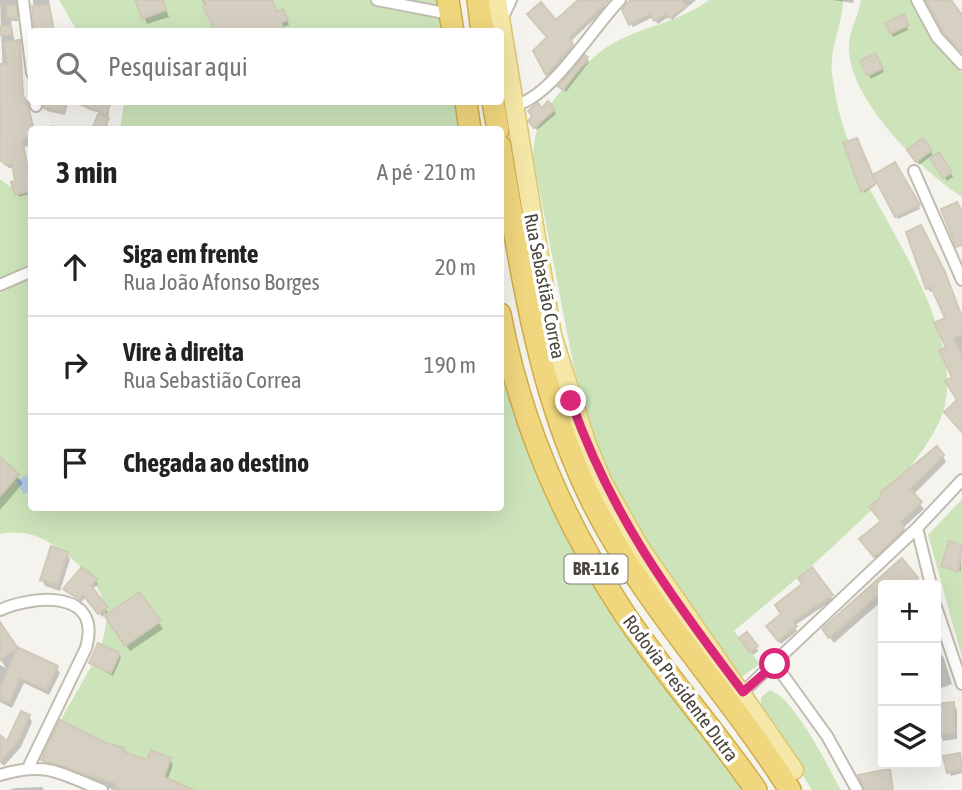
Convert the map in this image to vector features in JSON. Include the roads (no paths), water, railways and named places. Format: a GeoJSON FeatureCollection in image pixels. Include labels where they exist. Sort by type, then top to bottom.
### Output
{"type":"FeatureCollection","features":[{"type":"Feature","properties":{"kind":"highway"},"geometry":{"type":"LineString","coordinates":[[478,0],[492,26]]}},
{"type":"Feature","properties":{"kind":"highway"},"geometry":{"type":"LineString","coordinates":[[466,105],[469,126]]}},
{"type":"Feature","properties":{"kind":"highway"},"geometry":{"type":"LineString","coordinates":[[499,126],[503,105]]}},
{"type":"Feature","properties":{"kind":"highway","name":"Rodovia Presidente Dutra"},"geometry":{"type":"LineString","coordinates":[[504,168],[537,352],[562,436],[575,466],[609,533],[639,580],[792,780],[805,790]]}},
{"type":"Feature","properties":{"kind":"highway","name":"Rodovia Presidente Dutra"},"geometry":{"type":"LineString","coordinates":[[504,330],[526,419],[566,517],[621,609],[756,790]]}},
{"type":"Feature","properties":{"kind":"main road","name":"Rua Sebastião Correa"},"geometry":{"type":"LineString","coordinates":[[492,26],[497,0]]}},
{"type":"Feature","properties":{"kind":"main road","name":"Rua Sebastião Correa"},"geometry":{"type":"LineString","coordinates":[[503,105],[552,335],[586,442],[602,481],[640,548],[743,692],[792,780]]}},
{"type":"Feature","properties":{"kind":"street"},"geometry":{"type":"LineString","coordinates":[[23,0],[28,41]]}},
{"type":"Feature","properties":{"kind":"street"},"geometry":{"type":"LineString","coordinates":[[377,0],[451,15]]}},
{"type":"Feature","properties":{"kind":"street"},"geometry":{"type":"LineString","coordinates":[[492,26],[511,0]]}},
{"type":"Feature","properties":{"kind":"street"},"geometry":{"type":"LineString","coordinates":[[504,104],[523,103],[555,76],[620,0]]}},
{"type":"Feature","properties":{"kind":"street"},"geometry":{"type":"LineString","coordinates":[[917,0],[937,37],[962,64]]}},
{"type":"Feature","properties":{"kind":"street"},"geometry":{"type":"LineString","coordinates":[[914,171],[962,280]]}},
{"type":"Feature","properties":{"kind":"street"},"geometry":{"type":"LineString","coordinates":[[0,285],[28,273]]}},
{"type":"Feature","properties":{"kind":"street"},"geometry":{"type":"LineString","coordinates":[[743,692],[917,528],[962,480]]}},
{"type":"Feature","properties":{"kind":"street"},"geometry":{"type":"LineString","coordinates":[[917,528],[930,580]]}},
{"type":"Feature","properties":{"kind":"street"},"geometry":{"type":"LineString","coordinates":[[0,610],[27,601],[61,599],[80,611],[88,627],[86,648],[29,766]]}},
{"type":"Feature","properties":{"kind":"street"},"geometry":{"type":"LineString","coordinates":[[941,622],[962,684]]}},
{"type":"Feature","properties":{"kind":"street"},"geometry":{"type":"LineString","coordinates":[[775,664],[827,736],[857,790]]}},
{"type":"Feature","properties":{"kind":"street"},"geometry":{"type":"LineString","coordinates":[[0,775],[29,766],[56,772],[102,790]]}},
{"type":"Feature","properties":{"kind":"water"},"geometry":{"type":"Polygon","coordinates":[[[28,475],[28,492],[24,494],[16,481],[28,475]]]}}]}
